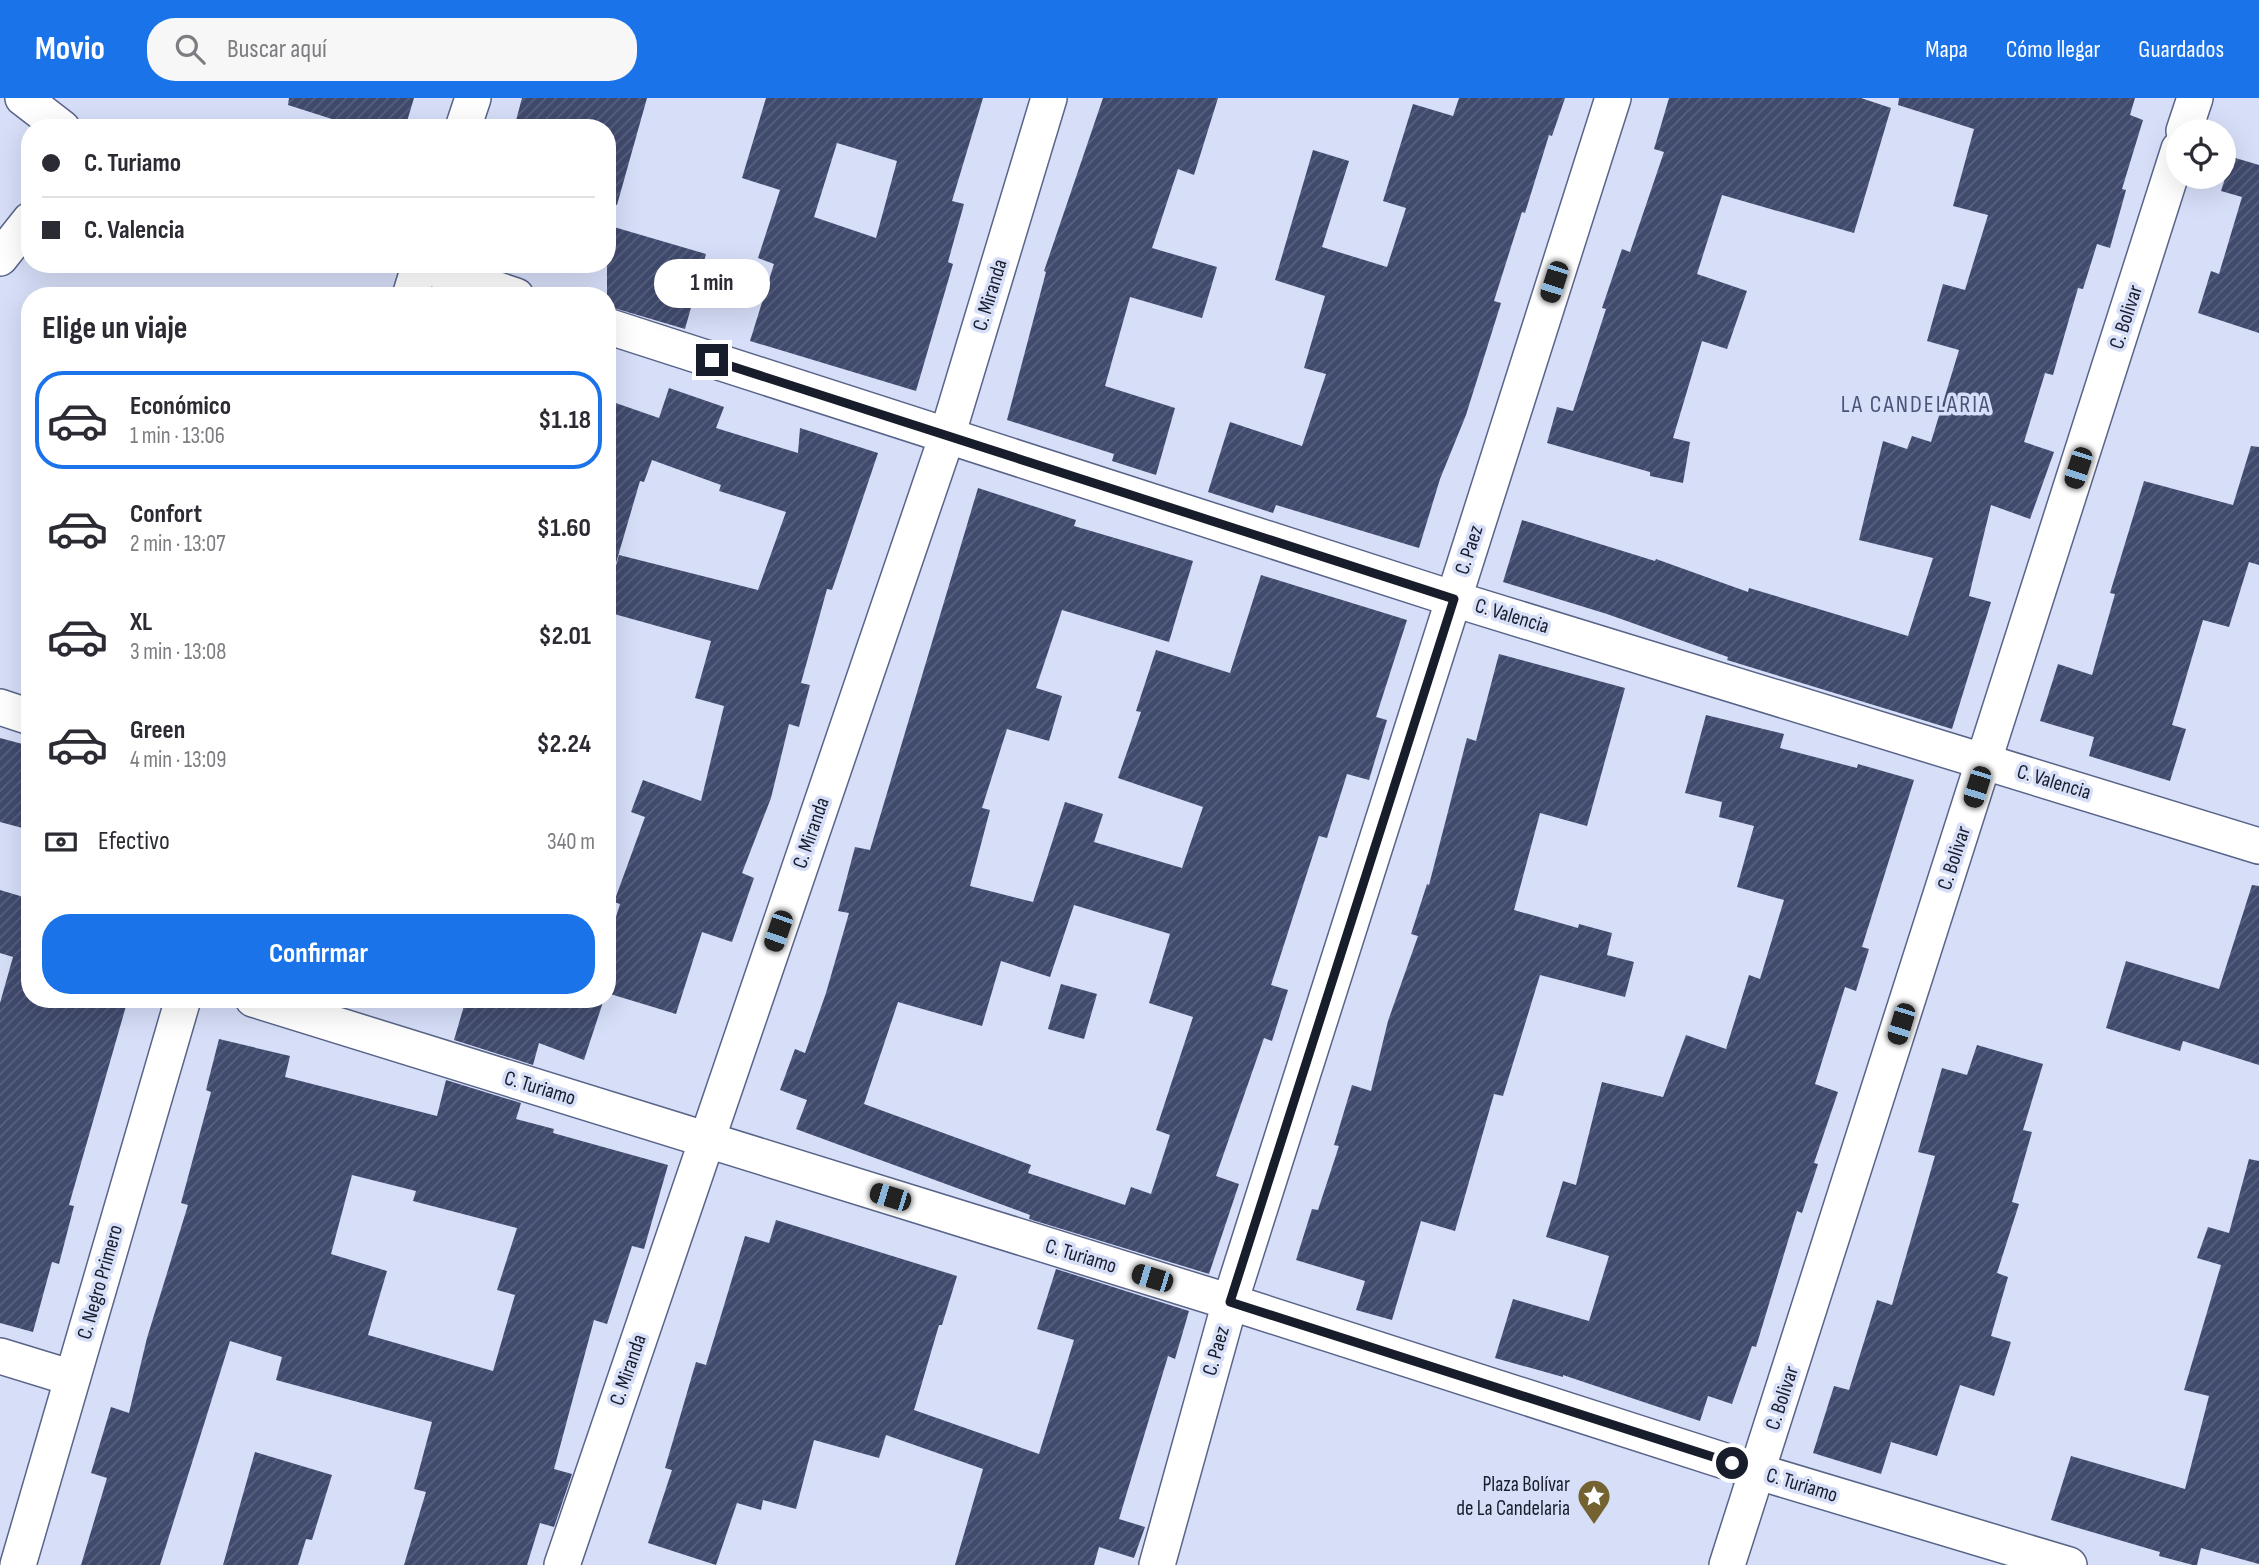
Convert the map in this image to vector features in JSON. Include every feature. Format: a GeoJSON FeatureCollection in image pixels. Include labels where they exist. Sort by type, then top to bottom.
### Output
{"type":"FeatureCollection","features":[{"type":"Feature","properties":{"kind":"street"},"geometry":{"type":"LineString","coordinates":[[23,98],[50,119]]}},
{"type":"Feature","properties":{"kind":"street"},"geometry":{"type":"LineString","coordinates":[[466,119],[473,98]]}},
{"type":"Feature","properties":{"kind":"street","name":"C. Miranda"},"geometry":{"type":"LineString","coordinates":[[562,1565],[947,436],[1049,98]]}},
{"type":"Feature","properties":{"kind":"street","name":"C. Paez"},"geometry":{"type":"LineString","coordinates":[[1157,1565],[1230,1302],[1613,98]]}},
{"type":"Feature","properties":{"kind":"street"},"geometry":{"type":"LineString","coordinates":[[2189,119],[2195,98]]}},
{"type":"Feature","properties":{"kind":"street","name":"C. Bolivar"},"geometry":{"type":"LineString","coordinates":[[1727,1565],[1759,1472],[2166,189]]}},
{"type":"Feature","properties":{"kind":"street"},"geometry":{"type":"LineString","coordinates":[[0,258],[21,231]]}},
{"type":"Feature","properties":{"kind":"street"},"geometry":{"type":"LineString","coordinates":[[447,273],[489,287]]}},
{"type":"Feature","properties":{"kind":"street","name":"C. Valencia"},"geometry":{"type":"LineString","coordinates":[[616,329],[1454,599],[2259,846]]}},
{"type":"Feature","properties":{"kind":"street"},"geometry":{"type":"LineString","coordinates":[[0,707],[21,714]]}},
{"type":"Feature","properties":{"kind":"street","name":"C. Negro Primero"},"geometry":{"type":"LineString","coordinates":[[18,1565],[180,1008]]}},
{"type":"Feature","properties":{"kind":"street","name":"C. Turiamo"},"geometry":{"type":"LineString","coordinates":[[282,1008],[1230,1302],[1759,1472],[2069,1565]]}},
{"type":"Feature","properties":{"kind":"street"},"geometry":{"type":"LineString","coordinates":[[0,1356],[72,1378]]}},
{"type":"Feature","properties":{"kind":"building"},"geometry":{"type":"Polygon","coordinates":[[[289,98],[414,98],[408,119],[332,119],[288,105],[289,98]]]}},
{"type":"Feature","properties":{"kind":"building"},"geometry":{"type":"Polygon","coordinates":[[[522,98],[647,98],[617,205],[616,119],[516,119],[522,98]]]}},
{"type":"Feature","properties":{"kind":"building"},"geometry":{"type":"Polygon","coordinates":[[[766,98],[983,98],[952,201],[964,204],[948,262],[953,264],[916,391],[750,341],[774,264],[758,258],[780,190],[742,178],[766,98]],[[837,143],[814,217],[876,238],[897,161],[837,143]]]}},
{"type":"Feature","properties":{"kind":"building"},"geometry":{"type":"Polygon","coordinates":[[[1103,98],[1218,98],[1194,175],[1178,169],[1152,248],[1217,267],[1202,318],[1130,297],[1105,386],[1175,408],[1156,475],[1112,461],[1114,454],[1007,420],[1046,272],[1044,271],[1103,98]]]}},
{"type":"Feature","properties":{"kind":"building"},"geometry":{"type":"Polygon","coordinates":[[[1459,98],[1565,98],[1552,136],[1549,135],[1525,213],[1522,212],[1494,301],[1501,303],[1466,415],[1440,479],[1419,548],[1276,505],[1273,513],[1208,492],[1230,422],[1302,446],[1326,374],[1304,368],[1325,296],[1275,280],[1313,150],[1349,161],[1322,247],[1387,267],[1406,208],[1383,201],[1413,104],[1453,116],[1459,98]]]}},
{"type":"Feature","properties":{"kind":"building"},"geometry":{"type":"Polygon","coordinates":[[[1669,98],[1861,98],[1891,108],[1854,233],[1722,195],[1697,274],[1747,291],[1727,349],[1702,341],[1673,438],[1690,442],[1683,483],[1650,476],[1650,472],[1547,443],[1557,407],[1573,411],[1622,249],[1630,252],[1664,152],[1654,149],[1669,98]]]}},
{"type":"Feature","properties":{"kind":"building"},"geometry":{"type":"Polygon","coordinates":[[[1899,98],[2135,98],[2130,115],[2143,120],[2122,189],[2126,190],[2110,248],[2097,244],[2083,289],[2078,288],[2053,375],[2045,373],[2024,442],[2054,452],[2030,519],[1991,505],[1969,596],[1991,602],[1952,729],[1727,660],[1728,657],[1607,614],[1503,582],[1522,520],[1655,561],[1656,559],[1748,592],[1749,588],[1908,636],[1933,558],[1859,540],[1883,441],[1907,449],[1912,436],[1931,442],[1959,350],[1927,341],[1943,284],[1965,290],[1988,215],[1953,206],[1974,129],[1898,105],[1899,98]]]}},
{"type":"Feature","properties":{"kind":"building"},"geometry":{"type":"Polygon","coordinates":[[[2236,158],[2259,165],[2259,333],[2198,313],[2211,271],[2219,274],[2242,197],[2221,191],[2236,189],[2236,158]]]}},
{"type":"Feature","properties":{"kind":"building"},"geometry":{"type":"Polygon","coordinates":[[[616,228],[706,254],[685,329],[616,309],[616,287],[607,287],[607,273],[616,273],[616,228]]]}},
{"type":"Feature","properties":{"kind":"building"},"geometry":{"type":"Polygon","coordinates":[[[669,388],[724,407],[716,428],[798,453],[800,428],[878,453],[832,590],[827,589],[801,683],[810,685],[799,727],[789,724],[771,798],[742,873],[754,878],[732,942],[702,932],[676,1014],[616,996],[616,917],[620,904],[616,903],[616,897],[645,817],[631,812],[643,780],[701,801],[724,706],[695,698],[711,641],[616,615],[616,566],[619,555],[758,590],[786,512],[719,491],[721,485],[652,460],[644,482],[640,481],[616,563],[616,403],[659,418],[669,388]]]}},
{"type":"Feature","properties":{"kind":"building"},"geometry":{"type":"Polygon","coordinates":[[[2251,446],[2259,447],[2259,565],[2249,562],[2229,627],[2203,620],[2172,725],[2186,729],[2170,781],[2089,756],[2094,737],[2040,721],[2058,664],[2092,675],[2115,594],[2110,593],[2144,481],[2233,505],[2251,446]]]}},
{"type":"Feature","properties":{"kind":"building"},"geometry":{"type":"Polygon","coordinates":[[[978,488],[1076,520],[1074,526],[1193,561],[1169,642],[1062,610],[1036,688],[1062,696],[1049,741],[1007,729],[982,808],[990,810],[970,886],[1033,902],[1065,802],[1103,814],[1094,842],[1182,868],[1203,807],[1118,778],[1141,712],[1136,711],[1156,650],[1230,673],[1261,575],[1407,620],[1376,717],[1387,720],[1369,780],[1347,774],[1327,838],[1319,836],[1271,985],[1288,990],[1272,1041],[1264,1038],[1216,1176],[1239,1184],[1209,1274],[1029,1219],[1030,1215],[796,1129],[807,1100],[780,1090],[795,1049],[805,1053],[826,993],[849,913],[838,911],[855,847],[870,850],[978,488]],[[1074,905],[1050,977],[1001,961],[982,1026],[898,1002],[864,1104],[1031,1165],[1028,1173],[1125,1205],[1131,1187],[1151,1194],[1170,1135],[1156,1130],[1193,1017],[1149,1003],[1170,934],[1074,905]]]}},
{"type":"Feature","properties":{"kind":"building"},"geometry":{"type":"Polygon","coordinates":[[[1499,654],[1625,688],[1587,826],[1540,813],[1514,910],[1578,928],[1579,924],[1612,933],[1607,955],[1634,962],[1625,997],[1540,975],[1503,1096],[1494,1094],[1455,1231],[1421,1221],[1392,1320],[1356,1310],[1365,1281],[1296,1260],[1312,1209],[1318,1210],[1339,1146],[1334,1145],[1352,1085],[1371,1091],[1388,1021],[1418,936],[1411,934],[1427,884],[1429,885],[1467,738],[1476,741],[1499,654]]]}},
{"type":"Feature","properties":{"kind":"building"},"geometry":{"type":"Polygon","coordinates":[[[1706,715],[1784,734],[1780,748],[1857,768],[1858,764],[1914,780],[1862,947],[1869,949],[1856,991],[1845,987],[1815,1084],[1838,1092],[1814,1163],[1818,1164],[1802,1213],[1797,1211],[1756,1347],[1752,1346],[1732,1404],[1708,1396],[1700,1421],[1563,1375],[1495,1358],[1513,1299],[1589,1321],[1609,1256],[1546,1237],[1563,1181],[1576,1185],[1602,1082],[1663,1097],[1686,1035],[1726,1049],[1749,975],[1760,979],[1784,900],[1737,887],[1754,826],[1719,817],[1722,802],[1685,793],[1706,715]]]}},
{"type":"Feature","properties":{"kind":"building"},"geometry":{"type":"Polygon","coordinates":[[[0,738],[21,744],[21,828],[0,822],[0,738]]]}},
{"type":"Feature","properties":{"kind":"building"},"geometry":{"type":"Polygon","coordinates":[[[2252,885],[2259,886],[2259,1065],[2183,1041],[2180,1051],[2106,1028],[2126,961],[2219,989],[2252,885]]]}},
{"type":"Feature","properties":{"kind":"building"},"geometry":{"type":"Polygon","coordinates":[[[0,890],[21,896],[21,1008],[125,1008],[69,1205],[74,1206],[59,1264],[52,1262],[33,1332],[0,1323],[0,1003],[13,957],[0,953],[0,890]]]}},
{"type":"Feature","properties":{"kind":"building"},"geometry":{"type":"Polygon","coordinates":[[[1061,984],[1097,994],[1084,1039],[1048,1029],[1061,984]]]}},
{"type":"Feature","properties":{"kind":"building"},"geometry":{"type":"Polygon","coordinates":[[[463,1008],[601,1008],[584,1060],[539,1043],[533,1065],[454,1040],[463,1008]]]}},
{"type":"Feature","properties":{"kind":"building"},"geometry":{"type":"Polygon","coordinates":[[[219,1039],[290,1056],[285,1077],[437,1116],[446,1080],[521,1103],[516,1119],[554,1129],[553,1133],[668,1165],[644,1249],[632,1246],[607,1324],[594,1320],[554,1469],[572,1474],[554,1527],[540,1523],[527,1565],[404,1565],[426,1492],[414,1489],[432,1422],[276,1380],[282,1357],[230,1341],[160,1565],[81,1565],[107,1478],[91,1473],[111,1407],[129,1413],[147,1338],[188,1205],[181,1203],[211,1092],[206,1090],[219,1039]],[[352,1175],[331,1254],[387,1271],[368,1335],[493,1371],[515,1295],[497,1290],[517,1228],[413,1201],[416,1191],[352,1175]]]}},
{"type":"Feature","properties":{"kind":"building"},"geometry":{"type":"Polygon","coordinates":[[[1977,1045],[2043,1064],[2023,1130],[2032,1132],[2012,1202],[2019,1204],[1997,1273],[2008,1277],[1991,1336],[2011,1342],[1994,1396],[1960,1385],[1937,1456],[1891,1442],[1881,1474],[1813,1453],[1834,1386],[1849,1390],[1877,1300],[1892,1305],[1935,1156],[1918,1152],[1942,1068],[1967,1075],[1977,1045]]]}},
{"type":"Feature","properties":{"kind":"building"},"geometry":{"type":"Polygon","coordinates":[[[2249,1159],[2259,1161],[2259,1564],[2201,1548],[2197,1565],[2193,1565],[2159,1556],[2160,1552],[2051,1520],[2071,1456],[2185,1489],[2209,1396],[2184,1390],[2221,1265],[2197,1258],[2208,1227],[2229,1233],[2249,1159]]]}},
{"type":"Feature","properties":{"kind":"building"},"geometry":{"type":"Polygon","coordinates":[[[776,1220],[957,1276],[942,1325],[939,1325],[914,1410],[1039,1454],[1074,1340],[1037,1329],[1056,1269],[1189,1311],[1175,1359],[1168,1356],[1119,1519],[1145,1527],[1134,1558],[1099,1547],[1094,1565],[955,1565],[983,1469],[886,1435],[879,1458],[814,1440],[796,1509],[763,1500],[761,1510],[737,1503],[716,1565],[648,1543],[672,1470],[665,1468],[696,1362],[706,1365],[745,1236],[769,1243],[776,1220]]]}},
{"type":"Feature","properties":{"kind":"building"},"geometry":{"type":"Polygon","coordinates":[[[255,1452],[332,1475],[312,1540],[306,1539],[298,1565],[223,1565],[255,1452]]]}},
{"type":"Feature","properties":{"kind":"place","name":"Plaza Bolívar de La Candelaria"},"geometry":{"type":"Point","coordinates":[1594,1526]}},
{"type":"Feature","properties":{"kind":"district","name":"LA CANDELARIA"},"geometry":{"type":"Point","coordinates":[1916,404]}},
{"type":"Feature","properties":{"kind":"route"},"geometry":{"type":"LineString","coordinates":[[712,360],[1454,599],[1230,1302],[1732,1463]]}}]}
